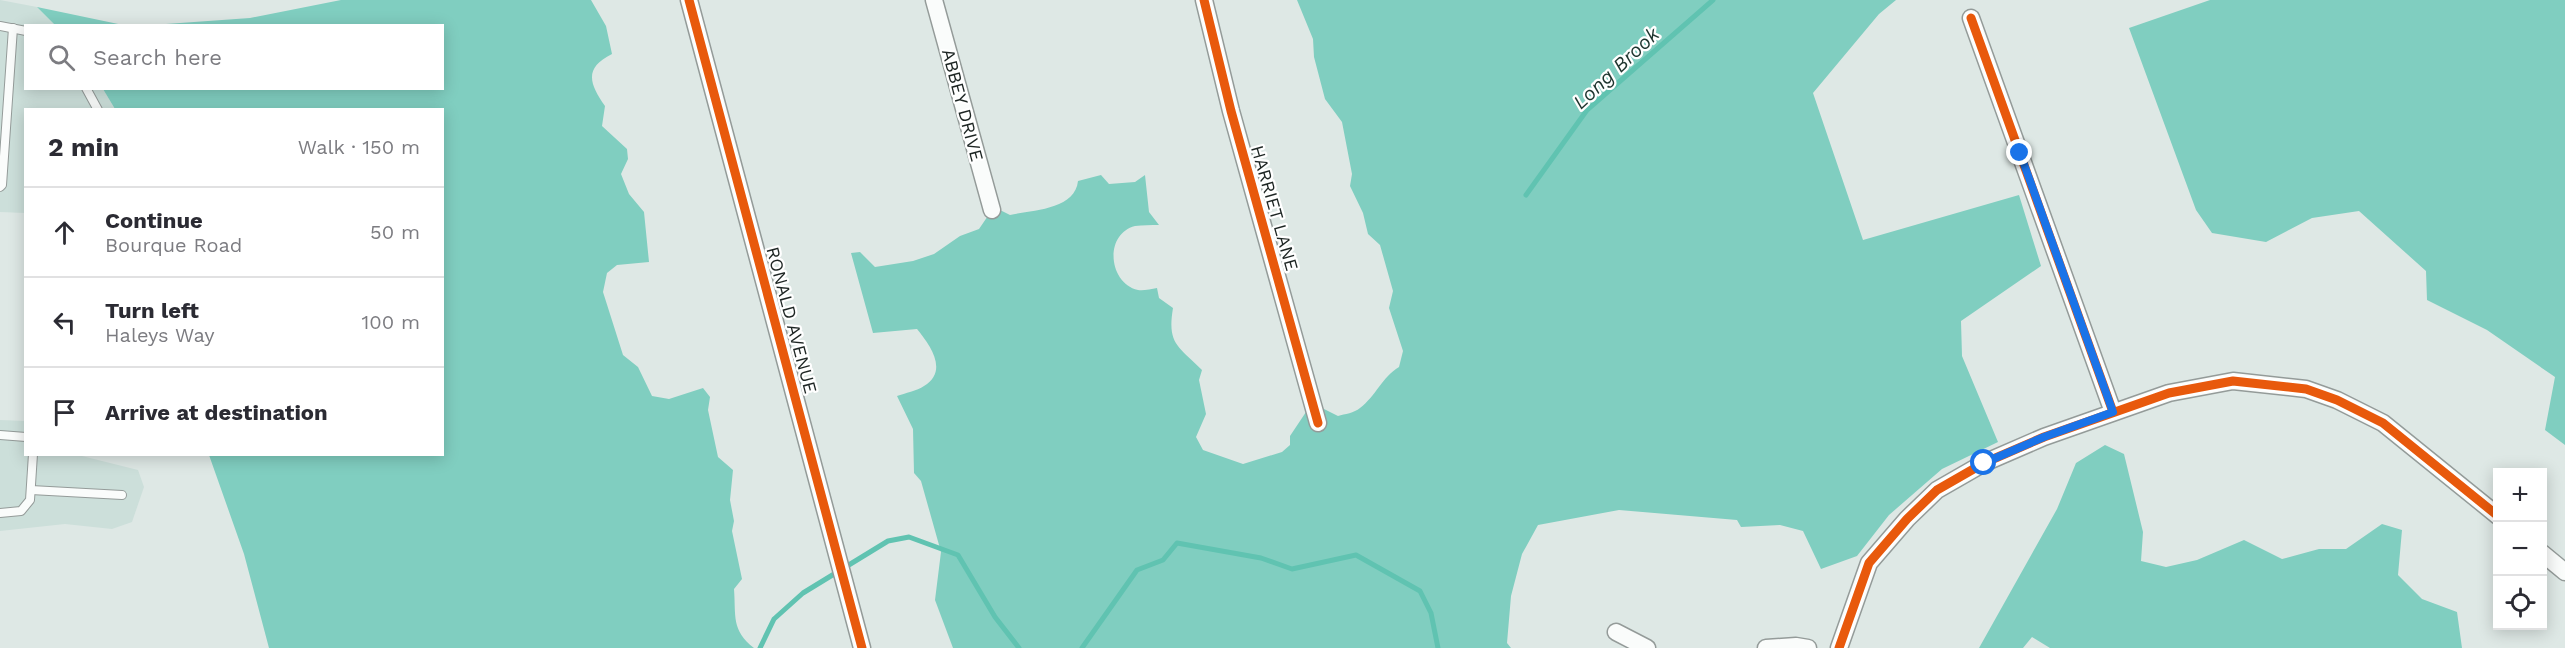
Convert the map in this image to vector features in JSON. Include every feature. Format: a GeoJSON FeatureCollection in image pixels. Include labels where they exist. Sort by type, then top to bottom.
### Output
{"type":"FeatureCollection","features":[{"type":"Feature","properties":{"kind":"street","name":"RONALD AVENUE"},"geometry":{"type":"LineString","coordinates":[[689,0],[862,648]]}},
{"type":"Feature","properties":{"kind":"street","name":"ABBEY DRIVE"},"geometry":{"type":"LineString","coordinates":[[934,0],[992,210]]}},
{"type":"Feature","properties":{"kind":"street","name":"HARRIET LANE"},"geometry":{"type":"LineString","coordinates":[[1204,0],[1231,111],[1318,423]]}},
{"type":"Feature","properties":{"kind":"street"},"geometry":{"type":"LineString","coordinates":[[1971,18],[2113,412]]}},
{"type":"Feature","properties":{"kind":"street"},"geometry":{"type":"LineString","coordinates":[[1839,648],[1869,563],[1907,519],[1937,490],[1984,463],[2044,437],[2169,393],[2233,381],[2306,388],[2337,400],[2383,423],[2493,512]]}},
{"type":"Feature","properties":{"kind":"street"},"geometry":{"type":"LineString","coordinates":[[2547,557],[2565,572]]}},
{"type":"Feature","properties":{"kind":"street"},"geometry":{"type":"LineString","coordinates":[[1616,632],[1647,648]]}},
{"type":"Feature","properties":{"kind":"street"},"geometry":{"type":"LineString","coordinates":[[1766,648],[1796,646],[1808,648]]}},
{"type":"Feature","properties":{"kind":"lane"},"geometry":{"type":"LineString","coordinates":[[0,26],[24,31]]}},
{"type":"Feature","properties":{"kind":"lane"},"geometry":{"type":"LineString","coordinates":[[0,187],[2,185],[12,28]]}},
{"type":"Feature","properties":{"kind":"lane"},"geometry":{"type":"LineString","coordinates":[[87,90],[97,108]]}},
{"type":"Feature","properties":{"kind":"lane"},"geometry":{"type":"LineString","coordinates":[[0,435],[24,437]]}},
{"type":"Feature","properties":{"kind":"lane"},"geometry":{"type":"LineString","coordinates":[[0,513],[21,512],[30,500],[33,456]]}},
{"type":"Feature","properties":{"kind":"lane"},"geometry":{"type":"LineString","coordinates":[[31,490],[122,495]]}},
{"type":"Feature","properties":{"kind":"shaded area"},"geometry":{"type":"Polygon","coordinates":[[[0,0],[37,7],[54,24],[24,24],[24,90],[104,90],[114,108],[24,108],[24,213],[0,212],[0,0]]]}},
{"type":"Feature","properties":{"kind":"shaded area"},"geometry":{"type":"Polygon","coordinates":[[[0,420],[24,421],[24,456],[82,456],[138,470],[144,487],[132,522],[112,529],[65,524],[0,531],[0,420]]]}},
{"type":"Feature","properties":{"kind":"green space"},"geometry":{"type":"Polygon","coordinates":[[[341,0],[591,0],[606,26],[612,54],[597,65],[592,77],[595,90],[605,106],[602,126],[627,149],[628,159],[621,174],[629,194],[644,212],[649,262],[617,265],[607,273],[603,292],[623,355],[638,367],[652,396],[669,399],[703,388],[710,397],[708,410],[718,457],[733,470],[730,500],[734,521],[732,531],[742,579],[734,589],[736,622],[741,635],[754,648],[269,648],[244,554],[209,456],[444,456],[444,108],[114,108],[104,90],[444,90],[444,24],[166,24],[250,18],[341,0]]]}},
{"type":"Feature","properties":{"kind":"green space"},"geometry":{"type":"Polygon","coordinates":[[[1297,0],[1896,0],[1879,14],[1813,93],[1863,240],[2019,195],[2041,266],[1961,321],[1962,356],[1998,442],[1942,469],[1889,515],[1857,556],[1821,569],[1803,531],[1780,525],[1741,527],[1737,520],[1619,510],[1538,525],[1522,554],[1511,596],[1507,643],[1511,648],[953,648],[935,600],[941,552],[921,481],[914,473],[913,429],[897,396],[918,389],[931,380],[935,373],[935,358],[917,329],[873,333],[851,253],[860,252],[875,267],[913,261],[934,254],[960,236],[979,229],[994,207],[1010,215],[1040,210],[1069,198],[1075,191],[1078,181],[1101,175],[1109,184],[1135,182],[1145,175],[1149,212],[1159,225],[1135,226],[1118,238],[1114,248],[1116,269],[1128,286],[1138,290],[1157,288],[1159,298],[1173,308],[1172,330],[1176,344],[1202,370],[1199,380],[1206,414],[1196,437],[1203,450],[1243,464],[1282,452],[1290,445],[1290,436],[1312,403],[1338,416],[1358,410],[1399,367],[1403,351],[1389,308],[1393,291],[1380,245],[1368,234],[1363,213],[1350,186],[1352,174],[1342,122],[1325,99],[1314,57],[1313,39],[1297,0]]]}},
{"type":"Feature","properties":{"kind":"green space"},"geometry":{"type":"Polygon","coordinates":[[[2210,0],[2565,0],[2565,445],[2545,430],[2555,377],[2487,330],[2427,300],[2426,271],[2359,211],[2312,218],[2266,242],[2212,233],[2196,210],[2129,28],[2210,0]]]}},
{"type":"Feature","properties":{"kind":"green space"},"geometry":{"type":"Polygon","coordinates":[[[37,7],[118,24],[54,24],[37,7]]]}},
{"type":"Feature","properties":{"kind":"green space"},"geometry":{"type":"Polygon","coordinates":[[[2105,445],[2124,454],[2143,532],[2141,561],[2166,567],[2197,560],[2244,540],[2282,559],[2319,549],[2346,549],[2382,524],[2402,530],[2398,575],[2422,599],[2457,612],[2462,648],[2050,648],[2032,637],[2023,648],[1979,648],[2057,509],[2076,463],[2105,445]]]}},
{"type":"Feature","properties":{"kind":"waterway","name":"Long Brook"},"geometry":{"type":"LineString","coordinates":[[1526,195],[1587,110],[1713,0]]}},
{"type":"Feature","properties":{"kind":"waterway","name":"Long Brook"},"geometry":{"type":"LineString","coordinates":[[760,648],[774,619],[803,593],[888,541],[909,537],[958,555],[995,617],[1019,648]]}},
{"type":"Feature","properties":{"kind":"waterway","name":"Long Brook"},"geometry":{"type":"LineString","coordinates":[[1082,648],[1137,570],[1163,560],[1177,543],[1261,558],[1292,569],[1356,555],[1420,591],[1431,613],[1438,648]]}},
{"type":"Feature","properties":{"kind":"cycle path"},"geometry":{"type":"LineString","coordinates":[[689,0],[862,648]]}},
{"type":"Feature","properties":{"kind":"cycle path"},"geometry":{"type":"LineString","coordinates":[[1204,0],[1231,111],[1318,423]]}},
{"type":"Feature","properties":{"kind":"cycle path"},"geometry":{"type":"LineString","coordinates":[[1971,18],[2113,412]]}},
{"type":"Feature","properties":{"kind":"cycle path"},"geometry":{"type":"LineString","coordinates":[[1839,648],[1869,563],[1907,519],[1937,490],[1984,463],[2044,437],[2169,393],[2233,381],[2306,389],[2337,400],[2383,423],[2493,512]]}},
{"type":"Feature","properties":{"kind":"route"},"geometry":{"type":"LineString","coordinates":[[1984,463],[2044,437],[2113,412],[2020,153]]}}]}
